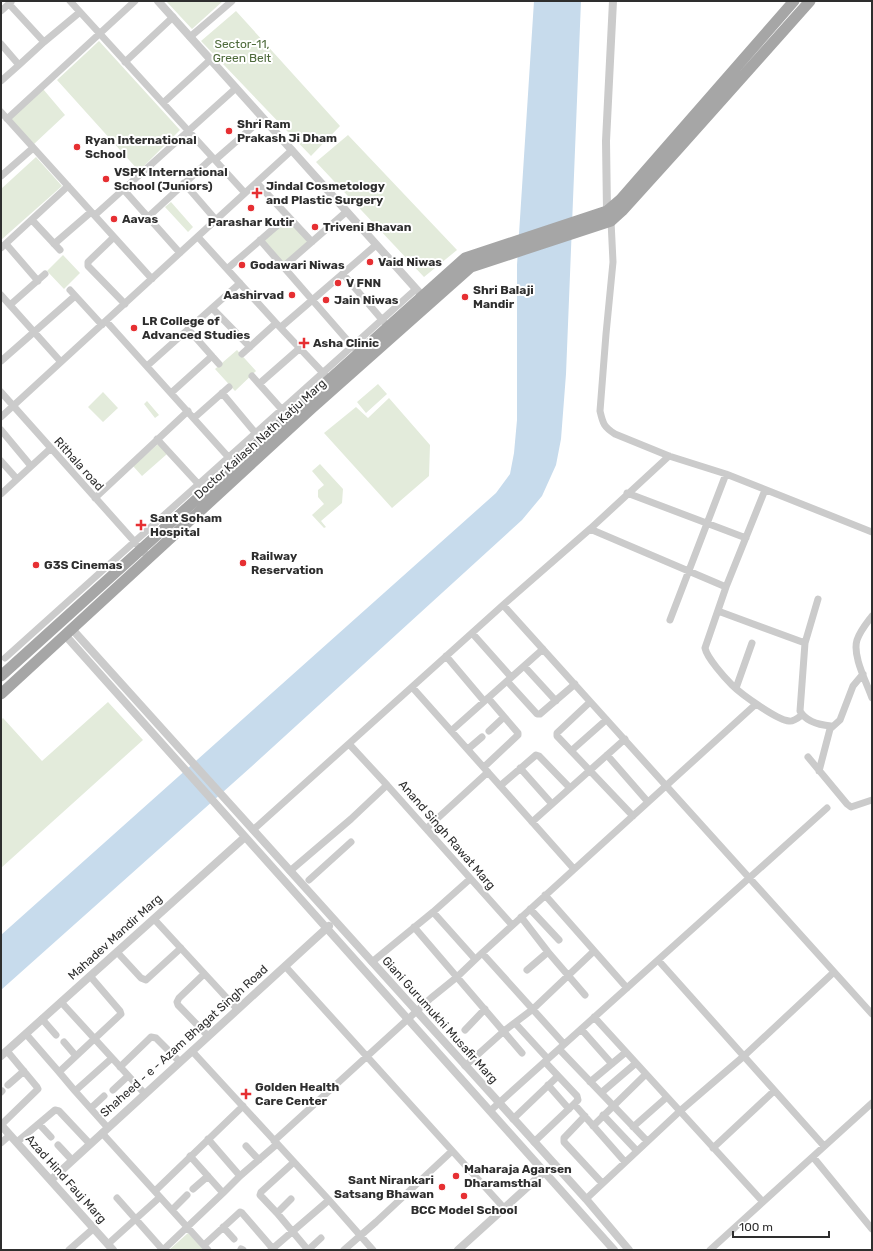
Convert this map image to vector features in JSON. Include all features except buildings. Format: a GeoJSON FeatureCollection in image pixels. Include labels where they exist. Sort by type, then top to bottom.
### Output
{"type":"FeatureCollection","features":[{"type":"Feature","properties":{"kind":"main road"},"geometry":{"type":"LineString","coordinates":[[609,216],[620,200],[794,1]]}},
{"type":"Feature","properties":{"kind":"main road"},"geometry":{"type":"LineString","coordinates":[[609,216],[622,211],[810,1]]}},
{"type":"Feature","properties":{"kind":"main road","name":"Doctor Kailash Nath Katju Marg"},"geometry":{"type":"LineString","coordinates":[[2,674],[138,546],[385,323],[471,267],[512,248],[609,216]]}},
{"type":"Feature","properties":{"kind":"main road","name":"Doctor Kailash Nath Katju Marg"},"geometry":{"type":"LineString","coordinates":[[1,694],[311,409],[423,297]]}},
{"type":"Feature","properties":{"kind":"street"},"geometry":{"type":"LineString","coordinates":[[7,119],[135,1]]}},
{"type":"Feature","properties":{"kind":"street"},"geometry":{"type":"LineString","coordinates":[[158,1],[423,297]]}},
{"type":"Feature","properties":{"kind":"street"},"geometry":{"type":"LineString","coordinates":[[190,37],[232,1]]}},
{"type":"Feature","properties":{"kind":"street"},"geometry":{"type":"LineString","coordinates":[[613,1],[606,141],[609,216],[613,262],[600,402],[602,422],[607,429],[615,434],[669,456],[726,474],[872,532]]}},
{"type":"Feature","properties":{"kind":"street"},"geometry":{"type":"LineString","coordinates":[[73,2],[80,12],[125,62],[245,193]]}},
{"type":"Feature","properties":{"kind":"street"},"geometry":{"type":"LineString","coordinates":[[1,11],[11,3],[44,42]]}},
{"type":"Feature","properties":{"kind":"street"},"geometry":{"type":"LineString","coordinates":[[1,81],[80,12]]}},
{"type":"Feature","properties":{"kind":"street"},"geometry":{"type":"LineString","coordinates":[[125,62],[173,17]]}},
{"type":"Feature","properties":{"kind":"street"},"geometry":{"type":"LineString","coordinates":[[1,44],[20,65]]}},
{"type":"Feature","properties":{"kind":"street"},"geometry":{"type":"LineString","coordinates":[[163,103],[210,60]]}},
{"type":"Feature","properties":{"kind":"street"},"geometry":{"type":"LineString","coordinates":[[54,244],[123,189],[236,88]]}},
{"type":"Feature","properties":{"kind":"street"},"geometry":{"type":"LineString","coordinates":[[1,112],[152,279]]}},
{"type":"Feature","properties":{"kind":"street"},"geometry":{"type":"LineString","coordinates":[[148,217],[184,183],[263,118]]}},
{"type":"Feature","properties":{"kind":"street"},"geometry":{"type":"LineString","coordinates":[[1,176],[33,148]]}},
{"type":"Feature","properties":{"kind":"street"},"geometry":{"type":"LineString","coordinates":[[1,417],[292,150]]}},
{"type":"Feature","properties":{"kind":"street"},"geometry":{"type":"LineString","coordinates":[[184,183],[216,220]]}},
{"type":"Feature","properties":{"kind":"street"},"geometry":{"type":"LineString","coordinates":[[257,183],[312,242]]}},
{"type":"Feature","properties":{"kind":"street"},"geometry":{"type":"LineString","coordinates":[[38,281],[3,246],[68,186]]}},
{"type":"Feature","properties":{"kind":"street"},"geometry":{"type":"LineString","coordinates":[[123,189],[180,253]]}},
{"type":"Feature","properties":{"kind":"street"},"geometry":{"type":"LineString","coordinates":[[284,267],[346,212]]}},
{"type":"Feature","properties":{"kind":"street"},"geometry":{"type":"LineString","coordinates":[[227,269],[288,216]]}},
{"type":"Feature","properties":{"kind":"street"},"geometry":{"type":"LineString","coordinates":[[32,220],[60,250]]}},
{"type":"Feature","properties":{"kind":"street"},"geometry":{"type":"LineString","coordinates":[[198,237],[326,376]]}},
{"type":"Feature","properties":{"kind":"street"},"geometry":{"type":"LineString","coordinates":[[114,238],[88,262],[88,264],[125,304]]}},
{"type":"Feature","properties":{"kind":"street"},"geometry":{"type":"LineString","coordinates":[[260,240],[356,350]]}},
{"type":"Feature","properties":{"kind":"street"},"geometry":{"type":"LineString","coordinates":[[242,354],[312,300],[376,245]]}},
{"type":"Feature","properties":{"kind":"street"},"geometry":{"type":"LineString","coordinates":[[10,305],[45,274]]}},
{"type":"Feature","properties":{"kind":"street"},"geometry":{"type":"LineString","coordinates":[[343,274],[385,323]]}},
{"type":"Feature","properties":{"kind":"street"},"geometry":{"type":"LineString","coordinates":[[147,366],[240,283]]}},
{"type":"Feature","properties":{"kind":"street"},"geometry":{"type":"LineString","coordinates":[[1,361],[34,332],[72,293],[147,366],[232,461]]}},
{"type":"Feature","properties":{"kind":"street"},"geometry":{"type":"LineString","coordinates":[[1,295],[61,362]]}},
{"type":"Feature","properties":{"kind":"street"},"geometry":{"type":"LineString","coordinates":[[212,308],[250,347]]}},
{"type":"Feature","properties":{"kind":"street"},"geometry":{"type":"LineString","coordinates":[[188,329],[219,364]]}},
{"type":"Feature","properties":{"kind":"street"},"geometry":{"type":"LineString","coordinates":[[259,384],[300,348]]}},
{"type":"Feature","properties":{"kind":"street"},"geometry":{"type":"LineString","coordinates":[[171,393],[212,356]]}},
{"type":"Feature","properties":{"kind":"street"},"geometry":{"type":"LineString","coordinates":[[252,376],[285,413]]}},
{"type":"Feature","properties":{"kind":"street"},"geometry":{"type":"LineString","coordinates":[[194,418],[229,387]]}},
{"type":"Feature","properties":{"kind":"street","name":"Rithala road"},"geometry":{"type":"LineString","coordinates":[[1,392],[149,558]]}},
{"type":"Feature","properties":{"kind":"street"},"geometry":{"type":"LineString","coordinates":[[222,394],[259,437]]}},
{"type":"Feature","properties":{"kind":"street"},"geometry":{"type":"LineString","coordinates":[[95,498],[188,411]]}},
{"type":"Feature","properties":{"kind":"street"},"geometry":{"type":"LineString","coordinates":[[1,430],[32,466]]}},
{"type":"Feature","properties":{"kind":"street"},"geometry":{"type":"LineString","coordinates":[[158,439],[202,488]]}},
{"type":"Feature","properties":{"kind":"street"},"geometry":{"type":"LineString","coordinates":[[2,491],[51,448]]}},
{"type":"Feature","properties":{"kind":"street"},"geometry":{"type":"LineString","coordinates":[[253,830],[503,605],[590,529],[627,493],[669,456]]}},
{"type":"Feature","properties":{"kind":"street"},"geometry":{"type":"LineString","coordinates":[[1,461],[17,479]]}},
{"type":"Feature","properties":{"kind":"street"},"geometry":{"type":"LineString","coordinates":[[670,620],[726,474]]}},
{"type":"Feature","properties":{"kind":"street"},"geometry":{"type":"LineString","coordinates":[[765,490],[726,587],[705,648],[706,653],[732,685],[756,704],[790,722],[802,715]]}},
{"type":"Feature","properties":{"kind":"street"},"geometry":{"type":"LineString","coordinates":[[627,493],[746,538]]}},
{"type":"Feature","properties":{"kind":"street"},"geometry":{"type":"LineString","coordinates":[[590,529],[726,587]]}},
{"type":"Feature","properties":{"kind":"street"},"geometry":{"type":"LineString","coordinates":[[5,658],[138,546]]}},
{"type":"Feature","properties":{"kind":"street"},"geometry":{"type":"LineString","coordinates":[[818,599],[805,643],[800,707],[802,715],[821,726],[831,726],[840,720],[853,686],[863,674]]}},
{"type":"Feature","properties":{"kind":"street"},"geometry":{"type":"LineString","coordinates":[[503,605],[872,1014]]}},
{"type":"Feature","properties":{"kind":"street"},"geometry":{"type":"LineString","coordinates":[[718,611],[805,643]]}},
{"type":"Feature","properties":{"kind":"street"},"geometry":{"type":"LineString","coordinates":[[872,616],[856,642],[856,652],[872,698]]}},
{"type":"Feature","properties":{"kind":"street","name":"Giani Gurumukhi Musafir Marg"},"geometry":{"type":"LineString","coordinates":[[68,632],[185,754],[586,1200],[629,1250]]}},
{"type":"Feature","properties":{"kind":"street","name":"Giani Gurumukhi Musafir Marg"},"geometry":{"type":"LineString","coordinates":[[68,632],[245,837],[614,1250]]}},
{"type":"Feature","properties":{"kind":"street"},"geometry":{"type":"LineString","coordinates":[[472,633],[537,714],[540,714],[575,684]]}},
{"type":"Feature","properties":{"kind":"street"},"geometry":{"type":"LineString","coordinates":[[736,688],[752,643]]}},
{"type":"Feature","properties":{"kind":"street"},"geometry":{"type":"LineString","coordinates":[[451,731],[543,649]]}},
{"type":"Feature","properties":{"kind":"street"},"geometry":{"type":"LineString","coordinates":[[427,828],[486,770],[518,735],[518,733],[504,717],[486,700],[446,656]]}},
{"type":"Feature","properties":{"kind":"street"},"geometry":{"type":"LineString","coordinates":[[524,666],[556,700]]}},
{"type":"Feature","properties":{"kind":"street"},"geometry":{"type":"LineString","coordinates":[[412,687],[574,869]]}},
{"type":"Feature","properties":{"kind":"street"},"geometry":{"type":"LineString","coordinates":[[590,702],[557,733],[557,736],[633,816]]}},
{"type":"Feature","properties":{"kind":"street"},"geometry":{"type":"LineString","coordinates":[[117,1198],[163,1250],[367,1057],[457,977],[512,925],[756,704]]}},
{"type":"Feature","properties":{"kind":"street"},"geometry":{"type":"LineString","coordinates":[[489,731],[504,717]]}},
{"type":"Feature","properties":{"kind":"street"},"geometry":{"type":"LineString","coordinates":[[571,751],[606,720]]}},
{"type":"Feature","properties":{"kind":"street"},"geometry":{"type":"LineString","coordinates":[[819,771],[831,726]]}},
{"type":"Feature","properties":{"kind":"street"},"geometry":{"type":"LineString","coordinates":[[468,750],[482,737]]}},
{"type":"Feature","properties":{"kind":"street"},"geometry":{"type":"LineString","coordinates":[[532,822],[625,740]]}},
{"type":"Feature","properties":{"kind":"street"},"geometry":{"type":"LineString","coordinates":[[349,744],[388,785]]}},
{"type":"Feature","properties":{"kind":"street"},"geometry":{"type":"LineString","coordinates":[[500,786],[535,755],[538,755],[570,788]]}},
{"type":"Feature","properties":{"kind":"street"},"geometry":{"type":"LineString","coordinates":[[607,755],[648,802]]}},
{"type":"Feature","properties":{"kind":"street"},"geometry":{"type":"LineString","coordinates":[[808,757],[851,807],[872,800]]}},
{"type":"Feature","properties":{"kind":"street"},"geometry":{"type":"LineString","coordinates":[[520,768],[552,804]]}},
{"type":"Feature","properties":{"kind":"street","name":"Anand Singh Rawat Marg"},"geometry":{"type":"LineString","coordinates":[[290,871],[388,785],[512,925]]}},
{"type":"Feature","properties":{"kind":"street"},"geometry":{"type":"LineString","coordinates":[[490,1111],[827,808]]}},
{"type":"Feature","properties":{"kind":"street","name":"Mahadev Mandir Marg"},"geometry":{"type":"LineString","coordinates":[[4,1053],[245,837]]}},
{"type":"Feature","properties":{"kind":"street"},"geometry":{"type":"LineString","coordinates":[[309,880],[351,842]]}},
{"type":"Feature","properties":{"kind":"street"},"geometry":{"type":"LineString","coordinates":[[372,962],[433,912],[470,879]]}},
{"type":"Feature","properties":{"kind":"street"},"geometry":{"type":"LineString","coordinates":[[545,895],[627,988]]}},
{"type":"Feature","properties":{"kind":"street"},"geometry":{"type":"LineString","coordinates":[[530,909],[559,940]]}},
{"type":"Feature","properties":{"kind":"street"},"geometry":{"type":"LineString","coordinates":[[433,912],[475,959]]}},
{"type":"Feature","properties":{"kind":"street"},"geometry":{"type":"LineString","coordinates":[[521,917],[548,952],[585,995]]}},
{"type":"Feature","properties":{"kind":"street"},"geometry":{"type":"LineString","coordinates":[[154,919],[237,1009]]}},
{"type":"Feature","properties":{"kind":"street","name":"Shaheed - e - Azam Bhagat Singh Road"},"geometry":{"type":"LineString","coordinates":[[51,1180],[335,920]]}},
{"type":"Feature","properties":{"kind":"street"},"geometry":{"type":"LineString","coordinates":[[414,927],[522,1053]]}},
{"type":"Feature","properties":{"kind":"street"},"geometry":{"type":"LineString","coordinates":[[117,952],[141,978],[146,980],[180,948]]}},
{"type":"Feature","properties":{"kind":"street"},"geometry":{"type":"LineString","coordinates":[[465,1066],[504,1031],[532,1009],[594,951]]}},
{"type":"Feature","properties":{"kind":"street"},"geometry":{"type":"LineString","coordinates":[[527,970],[548,952]]}},
{"type":"Feature","properties":{"kind":"street"},"geometry":{"type":"LineString","coordinates":[[482,953],[532,1009],[590,1082],[647,1141]]}},
{"type":"Feature","properties":{"kind":"street"},"geometry":{"type":"LineString","coordinates":[[658,960],[824,1146]]}},
{"type":"Feature","properties":{"kind":"street"},"geometry":{"type":"LineString","coordinates":[[285,966],[504,1208]]}},
{"type":"Feature","properties":{"kind":"street"},"geometry":{"type":"LineString","coordinates":[[586,1200],[647,1141],[744,1056],[834,972]]}},
{"type":"Feature","properties":{"kind":"street"},"geometry":{"type":"LineString","coordinates":[[204,974],[179,998],[177,1002],[178,1005],[208,1036]]}},
{"type":"Feature","properties":{"kind":"street"},"geometry":{"type":"LineString","coordinates":[[59,1072],[120,1016],[121,1013],[90,976]]}},
{"type":"Feature","properties":{"kind":"street"},"geometry":{"type":"LineString","coordinates":[[61,1002],[145,1094]]}},
{"type":"Feature","properties":{"kind":"street"},"geometry":{"type":"LineString","coordinates":[[465,1030],[485,1009]]}},
{"type":"Feature","properties":{"kind":"street"},"geometry":{"type":"LineString","coordinates":[[594,1017],[763,1202]]}},
{"type":"Feature","properties":{"kind":"street"},"geometry":{"type":"LineString","coordinates":[[42,1019],[56,1035]]}},
{"type":"Feature","properties":{"kind":"street"},"geometry":{"type":"LineString","coordinates":[[515,1023],[558,1076],[577,1096],[578,1100],[534,1142]]}},
{"type":"Feature","properties":{"kind":"street"},"geometry":{"type":"LineString","coordinates":[[581,1029],[612,1064]]}},
{"type":"Feature","properties":{"kind":"street"},"geometry":{"type":"LineString","coordinates":[[26,1034],[91,1108],[105,1130],[154,1191],[206,1247],[223,1227],[241,1212],[273,1250],[329,1200]]}},
{"type":"Feature","properties":{"kind":"street"},"geometry":{"type":"LineString","coordinates":[[120,1066],[153,1037],[156,1038],[180,1062]]}},
{"type":"Feature","properties":{"kind":"street"},"geometry":{"type":"LineString","coordinates":[[64,1042],[76,1056]]}},
{"type":"Feature","properties":{"kind":"street"},"geometry":{"type":"LineString","coordinates":[[192,1051],[373,1250]]}},
{"type":"Feature","properties":{"kind":"street"},"geometry":{"type":"LineString","coordinates":[[590,1082],[626,1052]]}},
{"type":"Feature","properties":{"kind":"street"},"geometry":{"type":"LineString","coordinates":[[1,1125],[38,1089],[24,1071],[4,1053]]}},
{"type":"Feature","properties":{"kind":"street"},"geometry":{"type":"LineString","coordinates":[[75,1091],[112,1058]]}},
{"type":"Feature","properties":{"kind":"street"},"geometry":{"type":"LineString","coordinates":[[601,1093],[636,1063]]}},
{"type":"Feature","properties":{"kind":"street"},"geometry":{"type":"LineString","coordinates":[[8,1085],[24,1071]]}},
{"type":"Feature","properties":{"kind":"street"},"geometry":{"type":"LineString","coordinates":[[593,1126],[646,1074]]}},
{"type":"Feature","properties":{"kind":"street"},"geometry":{"type":"LineString","coordinates":[[113,1090],[128,1076]]}},
{"type":"Feature","properties":{"kind":"street"},"geometry":{"type":"LineString","coordinates":[[513,1119],[558,1076]]}},
{"type":"Feature","properties":{"kind":"street"},"geometry":{"type":"LineString","coordinates":[[548,1085],[585,1116],[625,1162]]}},
{"type":"Feature","properties":{"kind":"street"},"geometry":{"type":"LineString","coordinates":[[713,1148],[774,1091]]}},
{"type":"Feature","properties":{"kind":"street"},"geometry":{"type":"LineString","coordinates":[[91,1108],[104,1096]]}},
{"type":"Feature","properties":{"kind":"street"},"geometry":{"type":"LineString","coordinates":[[633,1127],[667,1097]]}},
{"type":"Feature","properties":{"kind":"street"},"geometry":{"type":"LineString","coordinates":[[710,1250],[872,1103]]}},
{"type":"Feature","properties":{"kind":"street"},"geometry":{"type":"LineString","coordinates":[[154,1191],[243,1106]]}},
{"type":"Feature","properties":{"kind":"street"},"geometry":{"type":"LineString","coordinates":[[17,1142],[54,1111],[58,1110],[90,1144]]}},
{"type":"Feature","properties":{"kind":"street"},"geometry":{"type":"LineString","coordinates":[[604,1115],[637,1151]]}},
{"type":"Feature","properties":{"kind":"street"},"geometry":{"type":"LineString","coordinates":[[585,1116],[564,1138],[564,1142],[602,1183]]}},
{"type":"Feature","properties":{"kind":"street"},"geometry":{"type":"LineString","coordinates":[[39,1124],[51,1136]]}},
{"type":"Feature","properties":{"kind":"street","name":"Azad Hind Fauj Marg"},"geometry":{"type":"LineString","coordinates":[[1,1125],[110,1247]]}},
{"type":"Feature","properties":{"kind":"street"},"geometry":{"type":"LineString","coordinates":[[1,1143],[10,1135]]}},
{"type":"Feature","properties":{"kind":"street"},"geometry":{"type":"LineString","coordinates":[[208,1139],[240,1176]]}},
{"type":"Feature","properties":{"kind":"street"},"geometry":{"type":"LineString","coordinates":[[58,1145],[72,1160]]}},
{"type":"Feature","properties":{"kind":"street"},"geometry":{"type":"LineString","coordinates":[[246,1146],[259,1160]]}},
{"type":"Feature","properties":{"kind":"street"},"geometry":{"type":"LineString","coordinates":[[344,1250],[452,1151]]}},
{"type":"Feature","properties":{"kind":"street"},"geometry":{"type":"LineString","coordinates":[[190,1156],[224,1193]]}},
{"type":"Feature","properties":{"kind":"street"},"geometry":{"type":"LineString","coordinates":[[812,1157],[872,1229]]}},
{"type":"Feature","properties":{"kind":"street"},"geometry":{"type":"LineString","coordinates":[[294,1162],[260,1194],[308,1250],[321,1238]]}},
{"type":"Feature","properties":{"kind":"street"},"geometry":{"type":"LineString","coordinates":[[458,1250],[544,1172]]}},
{"type":"Feature","properties":{"kind":"street"},"geometry":{"type":"LineString","coordinates":[[193,1189],[208,1176]]}},
{"type":"Feature","properties":{"kind":"street"},"geometry":{"type":"LineString","coordinates":[[172,1210],[187,1195]]}},
{"type":"Feature","properties":{"kind":"street"},"geometry":{"type":"LineString","coordinates":[[110,1247],[136,1219],[160,1197]]}},
{"type":"Feature","properties":{"kind":"street"},"geometry":{"type":"LineString","coordinates":[[277,1213],[291,1199]]}},
{"type":"Feature","properties":{"kind":"street"},"geometry":{"type":"LineString","coordinates":[[223,1227],[234,1239]]}},
{"type":"Feature","properties":{"kind":"street"},"geometry":{"type":"LineString","coordinates":[[69,1250],[94,1228]]}},
{"type":"Feature","properties":{"kind":"green space"},"geometry":{"type":"Polygon","coordinates":[[[166,1],[223,1],[192,29],[166,1]]]}},
{"type":"Feature","properties":{"kind":"green space","name":"Sector-11, Green Belt"},"geometry":{"type":"Polygon","coordinates":[[[236,11],[340,126],[311,156],[201,41],[236,11]]]}},
{"type":"Feature","properties":{"kind":"green space"},"geometry":{"type":"Polygon","coordinates":[[[99,41],[180,130],[139,171],[57,80],[99,41]]]}},
{"type":"Feature","properties":{"kind":"green space"},"geometry":{"type":"Polygon","coordinates":[[[43,89],[65,115],[34,144],[10,120],[43,89]]]}},
{"type":"Feature","properties":{"kind":"green space"},"geometry":{"type":"Polygon","coordinates":[[[348,135],[457,250],[424,277],[316,162],[348,135]]]}},
{"type":"Feature","properties":{"kind":"green space"},"geometry":{"type":"Polygon","coordinates":[[[36,157],[62,186],[1,240],[1,189],[36,157]]]}},
{"type":"Feature","properties":{"kind":"green space"},"geometry":{"type":"Polygon","coordinates":[[[171,202],[193,227],[188,232],[165,207],[171,202]]]}},
{"type":"Feature","properties":{"kind":"green space"},"geometry":{"type":"Polygon","coordinates":[[[287,219],[308,242],[284,264],[263,241],[287,219]]]}},
{"type":"Feature","properties":{"kind":"green space"},"geometry":{"type":"Polygon","coordinates":[[[63,255],[80,273],[64,289],[47,271],[63,255]]]}},
{"type":"Feature","properties":{"kind":"green space"},"geometry":{"type":"Polygon","coordinates":[[[237,350],[256,371],[235,391],[215,369],[237,350]]]}},
{"type":"Feature","properties":{"kind":"green space"},"geometry":{"type":"Polygon","coordinates":[[[378,384],[387,394],[366,413],[357,402],[378,384]]]}},
{"type":"Feature","properties":{"kind":"green space"},"geometry":{"type":"Polygon","coordinates":[[[103,392],[118,408],[103,422],[88,407],[103,392]]]}},
{"type":"Feature","properties":{"kind":"green space"},"geometry":{"type":"Polygon","coordinates":[[[389,398],[430,445],[429,476],[392,508],[324,433],[356,407],[368,418],[389,398]]]}},
{"type":"Feature","properties":{"kind":"green space"},"geometry":{"type":"Polygon","coordinates":[[[147,401],[159,415],[155,418],[144,404],[147,401]]]}},
{"type":"Feature","properties":{"kind":"green space"},"geometry":{"type":"Polygon","coordinates":[[[158,444],[167,454],[142,476],[133,466],[158,444]]]}},
{"type":"Feature","properties":{"kind":"green space"},"geometry":{"type":"Polygon","coordinates":[[[320,464],[343,489],[342,503],[321,521],[326,527],[324,528],[312,515],[324,504],[318,497],[318,490],[324,485],[312,471],[320,464]]]}},
{"type":"Feature","properties":{"kind":"green space"},"geometry":{"type":"Polygon","coordinates":[[[108,702],[143,740],[1,868],[1,720],[3,718],[42,761],[108,702]]]}},
{"type":"Feature","properties":{"kind":"green space"},"geometry":{"type":"Polygon","coordinates":[[[188,1233],[204,1250],[169,1250],[188,1233]]]}},
{"type":"Feature","properties":{"kind":"water"},"geometry":{"type":"Polygon","coordinates":[[[534,1],[581,1],[566,374],[561,439],[556,465],[542,496],[522,520],[251,767],[1,990],[1,935],[496,493],[510,474],[514,453],[517,420],[517,265],[534,1]]]}},
{"type":"Feature","properties":{"kind":"place","name":"Shri Ram Prakash Ji Dham"},"geometry":{"type":"Point","coordinates":[229,131]}},
{"type":"Feature","properties":{"kind":"place","name":"Ryan International School"},"geometry":{"type":"Point","coordinates":[77,147]}},
{"type":"Feature","properties":{"kind":"place","name":"VSPK International School (Juniors)"},"geometry":{"type":"Point","coordinates":[106,179]}},
{"type":"Feature","properties":{"kind":"place","name":"Jindal Cosmetology and Plastic Surgery"},"geometry":{"type":"Point","coordinates":[257,193]}},
{"type":"Feature","properties":{"kind":"place","name":"Parashar Kutir"},"geometry":{"type":"Point","coordinates":[251,208]}},
{"type":"Feature","properties":{"kind":"place","name":"Aavas"},"geometry":{"type":"Point","coordinates":[114,219]}},
{"type":"Feature","properties":{"kind":"place","name":"Triveni Bhavan"},"geometry":{"type":"Point","coordinates":[315,227]}},
{"type":"Feature","properties":{"kind":"place","name":"Vaid Niwas"},"geometry":{"type":"Point","coordinates":[370,262]}},
{"type":"Feature","properties":{"kind":"place","name":"Godawari Niwas"},"geometry":{"type":"Point","coordinates":[242,265]}},
{"type":"Feature","properties":{"kind":"place","name":"V FNN"},"geometry":{"type":"Point","coordinates":[338,283]}},
{"type":"Feature","properties":{"kind":"place","name":"Aashirvad"},"geometry":{"type":"Point","coordinates":[292,295]}},
{"type":"Feature","properties":{"kind":"place","name":"Shri Balaji Mandir"},"geometry":{"type":"Point","coordinates":[465,297]}},
{"type":"Feature","properties":{"kind":"place","name":"Jain Niwas"},"geometry":{"type":"Point","coordinates":[326,300]}},
{"type":"Feature","properties":{"kind":"place","name":"LR College of Advanced Studies"},"geometry":{"type":"Point","coordinates":[134,328]}},
{"type":"Feature","properties":{"kind":"place","name":"Asha Clinic"},"geometry":{"type":"Point","coordinates":[304,343]}},
{"type":"Feature","properties":{"kind":"place","name":"Sant Soham Hospital"},"geometry":{"type":"Point","coordinates":[141,525]}},
{"type":"Feature","properties":{"kind":"place","name":"Railway Reservation"},"geometry":{"type":"Point","coordinates":[243,563]}},
{"type":"Feature","properties":{"kind":"place","name":"G3S Cinemas"},"geometry":{"type":"Point","coordinates":[36,565]}},
{"type":"Feature","properties":{"kind":"place","name":"Golden Health Care Center"},"geometry":{"type":"Point","coordinates":[246,1094]}},
{"type":"Feature","properties":{"kind":"place","name":"Maharaja Agarsen Dharamsthal"},"geometry":{"type":"Point","coordinates":[456,1176]}},
{"type":"Feature","properties":{"kind":"place","name":"Sant Nirankari Satsang Bhawan"},"geometry":{"type":"Point","coordinates":[442,1187]}},
{"type":"Feature","properties":{"kind":"place","name":"BCC Model School"},"geometry":{"type":"Point","coordinates":[464,1196]}}]}
